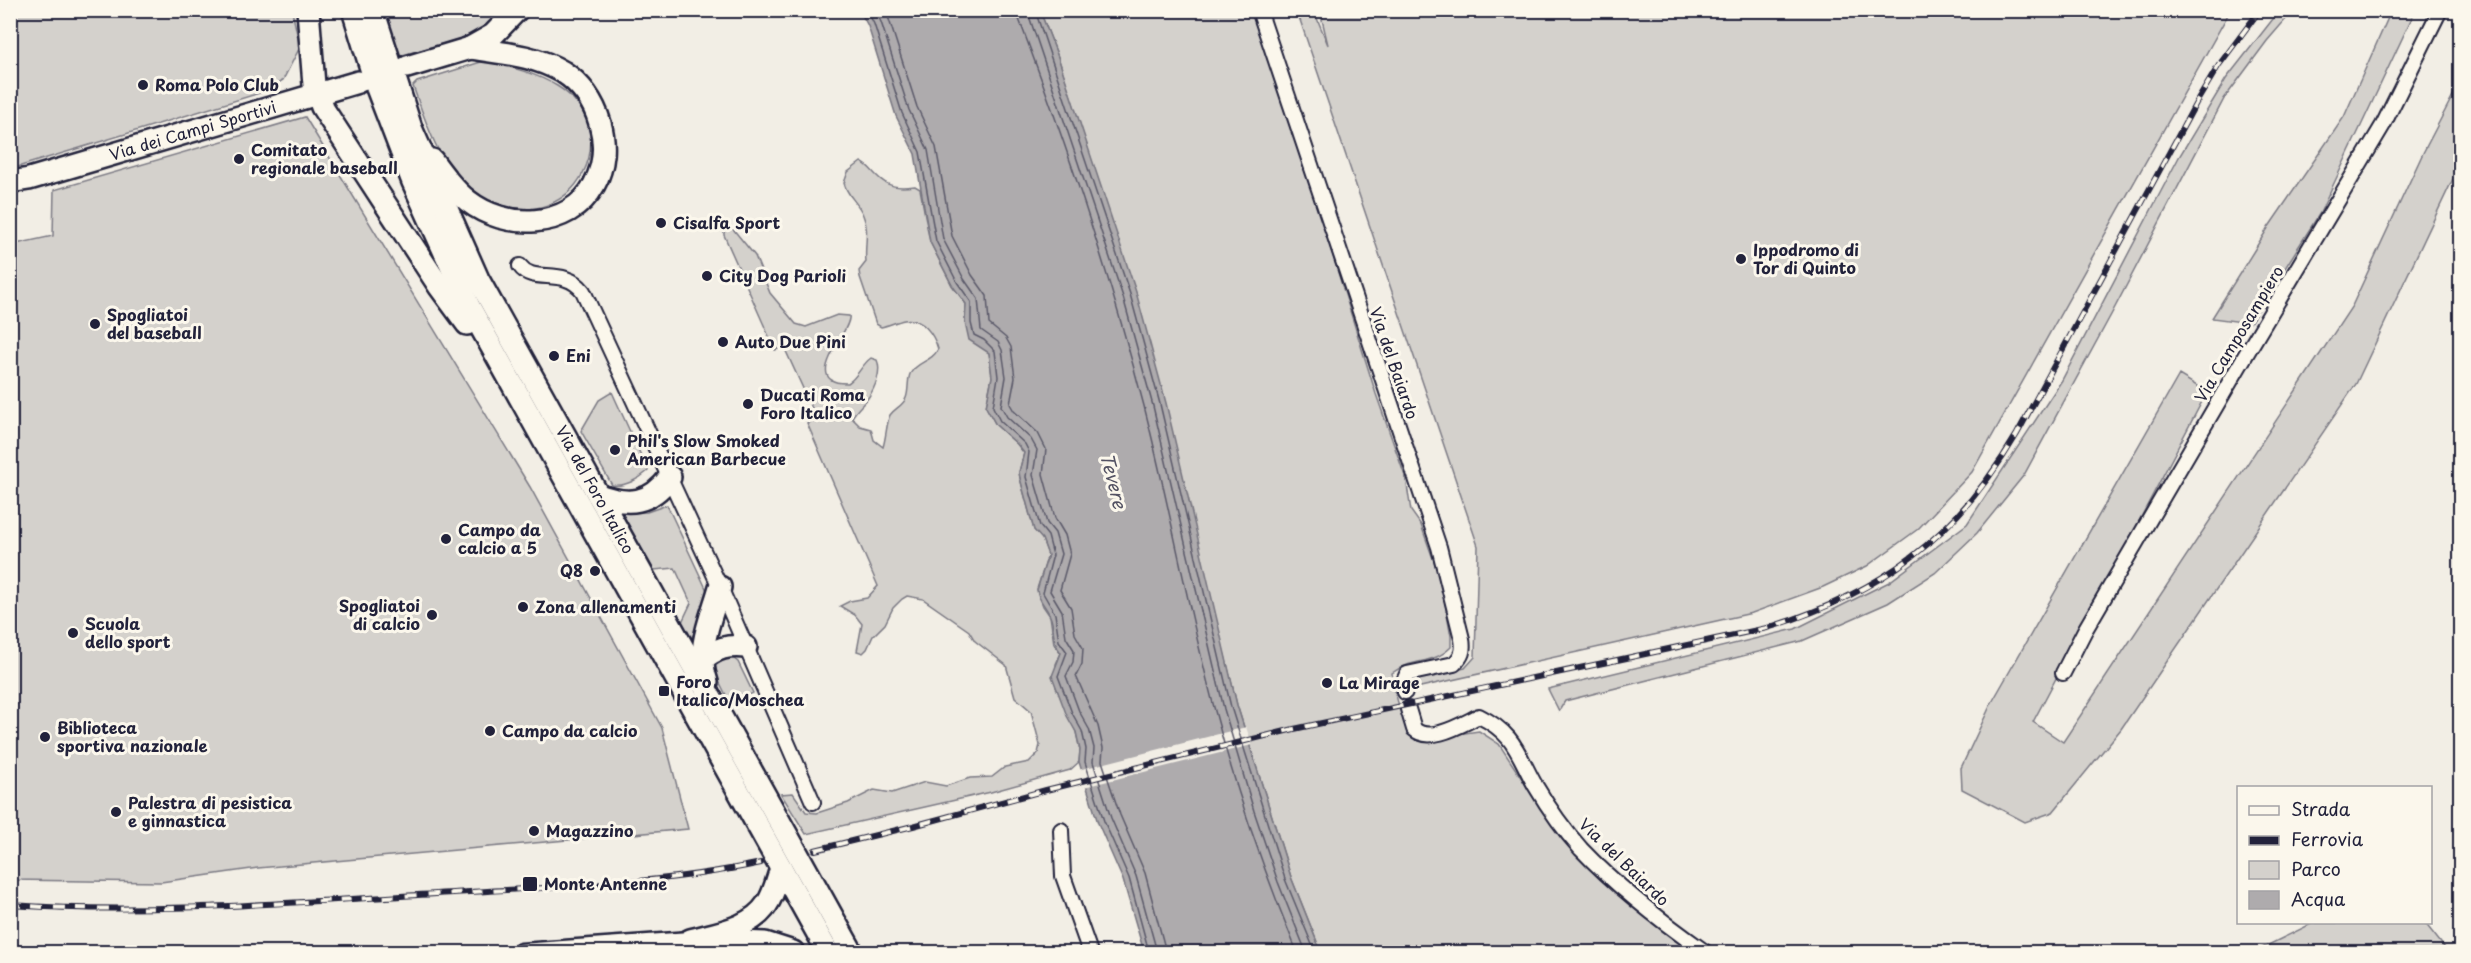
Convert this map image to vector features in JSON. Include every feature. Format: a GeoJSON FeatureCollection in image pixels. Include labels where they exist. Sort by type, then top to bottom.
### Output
{"type":"FeatureCollection","features":[{"type":"Feature","properties":{"kind":"main road"},"geometry":{"type":"LineString","coordinates":[[308,10],[317,96],[327,115],[439,286],[509,381]]}},
{"type":"Feature","properties":{"kind":"main road","name":"Via del Foro Italico"},"geometry":{"type":"LineString","coordinates":[[353,10],[377,88],[422,204],[457,282],[509,381],[828,952]]}},
{"type":"Feature","properties":{"kind":"main road","name":"Via del Foro Italico"},"geometry":{"type":"LineString","coordinates":[[373,10],[411,128],[478,279],[852,952]]}},
{"type":"Feature","properties":{"kind":"main road"},"geometry":{"type":"LineString","coordinates":[[380,10],[386,55]]}},
{"type":"Feature","properties":{"kind":"main road"},"geometry":{"type":"LineString","coordinates":[[407,67],[470,48],[493,35],[517,10]]}},
{"type":"Feature","properties":{"kind":"main road"},"geometry":{"type":"LineString","coordinates":[[411,128],[455,189],[469,201],[492,214],[520,221],[544,220],[566,212],[587,195],[598,175],[603,140],[597,114],[582,87],[562,72],[542,62],[521,56],[470,48]]}},
{"type":"Feature","properties":{"kind":"main road","name":"Via dei Campi Sportivi"},"geometry":{"type":"LineString","coordinates":[[17,183],[358,82]]}},
{"type":"Feature","properties":{"kind":"main road"},"geometry":{"type":"LineString","coordinates":[[598,495],[624,501],[646,498],[659,492],[670,477]]}},
{"type":"Feature","properties":{"kind":"main road"},"geometry":{"type":"LineString","coordinates":[[720,586],[705,638],[702,670],[720,706],[725,726]]}},
{"type":"Feature","properties":{"kind":"main road"},"geometry":{"type":"LineString","coordinates":[[702,660],[712,652],[727,646],[746,647]]}},
{"type":"Feature","properties":{"kind":"main road"},"geometry":{"type":"LineString","coordinates":[[690,940],[737,926],[758,914],[770,899],[781,868]]}},
{"type":"Feature","properties":{"kind":"main road"},"geometry":{"type":"LineString","coordinates":[[690,940],[765,943],[793,952]]}},
{"type":"Feature","properties":{"kind":"street","name":"Via del Baiardo"},"geometry":{"type":"LineString","coordinates":[[1259,10],[1438,547],[1462,639],[1463,651],[1454,664],[1407,674],[1404,681],[1405,692]]}},
{"type":"Feature","properties":{"kind":"street","name":"Via Camposampiero"},"geometry":{"type":"LineString","coordinates":[[2062,673],[2236,370],[2383,125],[2440,10]]}},
{"type":"Feature","properties":{"kind":"street"},"geometry":{"type":"LineString","coordinates":[[520,266],[530,273],[568,278],[580,288],[720,586],[813,802]]}},
{"type":"Feature","properties":{"kind":"street","name":"Via del Baiardo"},"geometry":{"type":"LineString","coordinates":[[1408,709],[1414,729],[1423,734],[1437,733],[1479,716],[1496,725],[1509,737],[1543,798],[1581,848],[1632,897],[1705,952]]}},
{"type":"Feature","properties":{"kind":"street"},"geometry":{"type":"LineString","coordinates":[[1061,830],[1063,876],[1090,952]]}},
{"type":"Feature","properties":{"kind":"street"},"geometry":{"type":"LineString","coordinates":[[521,952],[690,940]]}},
{"type":"Feature","properties":{"kind":"green space","name":"Roma Polo Club"},"geometry":{"type":"Polygon","coordinates":[[[11,10],[292,11],[300,47],[283,80],[266,91],[11,169],[11,10]]]}},
{"type":"Feature","properties":{"kind":"green space"},"geometry":{"type":"Polygon","coordinates":[[[2280,10],[2293,11],[2267,41],[2224,99],[2024,475],[1977,533],[1935,573],[1888,603],[1802,641],[1565,701],[1559,711],[1548,689],[1795,629],[1889,582],[1967,524],[2062,380],[2179,157],[2226,79],[2280,10]]]}},
{"type":"Feature","properties":{"kind":"green space"},"geometry":{"type":"Polygon","coordinates":[[[387,11],[508,11],[493,25],[464,38],[399,56],[389,32],[387,11]]]}},
{"type":"Feature","properties":{"kind":"green space"},"geometry":{"type":"Polygon","coordinates":[[[1040,11],[1251,11],[1302,157],[1376,394],[1406,479],[1411,511],[1421,525],[1441,581],[1451,647],[1437,657],[1408,665],[1392,673],[1402,716],[1415,740],[1479,731],[1499,744],[1561,838],[1613,891],[1694,952],[1321,952],[1291,877],[1237,705],[1140,309],[1058,57],[1040,11]]]}},
{"type":"Feature","properties":{"kind":"green space","name":"Ippodromo di Tor di Quinto"},"geometry":{"type":"Polygon","coordinates":[[[1297,11],[1314,11],[1328,45],[1320,11],[2230,11],[1972,472],[1918,529],[1867,566],[1823,587],[1752,613],[1416,688],[1417,678],[1465,668],[1475,657],[1478,546],[1297,11]]]}},
{"type":"Feature","properties":{"kind":"green space"},"geometry":{"type":"Polygon","coordinates":[[[2391,11],[2415,11],[2320,213],[2250,323],[2212,318],[2268,228],[2344,117],[2391,11]]]}},
{"type":"Feature","properties":{"kind":"green space"},"geometry":{"type":"Polygon","coordinates":[[[484,61],[530,74],[557,86],[578,105],[589,128],[590,151],[583,174],[568,192],[548,205],[522,209],[479,197],[461,183],[451,171],[435,144],[413,86],[417,82],[484,61]]]}},
{"type":"Feature","properties":{"kind":"green space"},"geometry":{"type":"Polygon","coordinates":[[[2460,82],[2460,164],[2356,384],[2121,729],[2053,812],[2025,822],[1962,789],[1961,768],[1991,704],[2179,375],[2207,392],[2033,722],[2063,742],[2352,306],[2423,153],[2460,82]]]}},
{"type":"Feature","properties":{"kind":"green space"},"geometry":{"type":"Polygon","coordinates":[[[305,117],[530,487],[662,728],[688,829],[258,868],[161,882],[11,880],[11,245],[53,236],[54,190],[305,117]]]}},
{"type":"Feature","properties":{"kind":"green space"},"geometry":{"type":"Polygon","coordinates":[[[861,162],[889,185],[915,186],[920,189],[930,242],[952,285],[966,304],[965,322],[980,345],[989,352],[992,377],[986,407],[996,425],[1024,453],[1019,472],[1020,478],[1034,530],[1042,538],[1048,555],[1037,589],[1043,606],[1050,616],[1054,644],[1061,653],[1056,664],[1056,687],[1076,732],[1080,750],[1079,762],[1070,770],[991,792],[806,834],[781,794],[793,793],[806,812],[817,813],[848,803],[874,790],[892,793],[925,782],[946,786],[970,778],[992,777],[1005,767],[1029,762],[1038,753],[1040,745],[1031,711],[1015,697],[1006,665],[975,641],[969,631],[923,599],[907,596],[902,599],[893,608],[885,624],[873,636],[867,649],[863,653],[857,651],[862,624],[855,615],[840,606],[850,601],[867,598],[878,586],[807,423],[817,419],[784,347],[775,350],[724,235],[724,230],[728,226],[733,229],[755,256],[770,293],[796,324],[806,327],[837,315],[849,316],[848,323],[831,355],[827,375],[834,381],[848,383],[871,358],[877,360],[879,369],[875,384],[868,398],[852,418],[860,426],[871,429],[874,440],[883,447],[889,417],[906,398],[910,374],[916,366],[932,357],[938,349],[934,338],[922,324],[916,321],[904,320],[881,327],[876,324],[859,271],[866,262],[865,221],[861,210],[844,183],[848,172],[861,162]]]}},
{"type":"Feature","properties":{"kind":"green space"},"geometry":{"type":"Polygon","coordinates":[[[612,392],[648,471],[632,482],[622,485],[612,485],[581,431],[599,400],[612,392]]]}},
{"type":"Feature","properties":{"kind":"green space"},"geometry":{"type":"Polygon","coordinates":[[[667,505],[710,597],[701,628],[690,638],[682,622],[691,603],[675,568],[654,570],[622,513],[647,512],[667,505]]]}},
{"type":"Feature","properties":{"kind":"green space"},"geometry":{"type":"Polygon","coordinates":[[[729,655],[738,662],[753,693],[745,697],[737,693],[728,699],[713,669],[717,660],[729,655]]]}},
{"type":"Feature","properties":{"kind":"green space"},"geometry":{"type":"Polygon","coordinates":[[[2311,924],[2426,924],[2448,952],[2254,952],[2311,924]]]}},
{"type":"Feature","properties":{"kind":"water","name":"Tevere"},"geometry":{"type":"Polygon","coordinates":[[[860,11],[1040,11],[1058,57],[1136,292],[1166,403],[1237,705],[1291,877],[1321,952],[1144,952],[1123,880],[1098,823],[1079,762],[1080,750],[1076,732],[1067,716],[1052,676],[1061,653],[1055,643],[1050,616],[1037,590],[1048,555],[1042,539],[1034,530],[1020,478],[1019,472],[1024,453],[996,425],[986,407],[992,377],[989,353],[969,340],[965,322],[966,304],[952,285],[930,242],[915,154],[896,116],[868,26],[860,11]]]}},
{"type":"Feature","properties":{"kind":"pier"},"geometry":{"type":"Polygon","coordinates":[[[1246,727],[1252,745],[1084,787],[1078,770],[1246,727]]]}},
{"type":"Feature","properties":{"kind":"railway"},"geometry":{"type":"LineString","coordinates":[[815,850],[1294,729],[1767,628],[1846,598],[1880,579],[1912,557],[1941,532],[1993,471],[2017,434],[2196,103],[2219,65],[2260,10]]}},
{"type":"Feature","properties":{"kind":"railway"},"geometry":{"type":"LineString","coordinates":[[10,905],[116,909],[276,904],[640,881],[721,871],[761,863]]}},
{"type":"Feature","properties":{"kind":"place","name":"Roma Polo Club"},"geometry":{"type":"Point","coordinates":[143,85]}},
{"type":"Feature","properties":{"kind":"place","name":"Comitato regionale baseball"},"geometry":{"type":"Point","coordinates":[239,159]}},
{"type":"Feature","properties":{"kind":"place","name":"Cisalfa Sport"},"geometry":{"type":"Point","coordinates":[661,223]}},
{"type":"Feature","properties":{"kind":"place","name":"Ippodromo di Tor di Quinto"},"geometry":{"type":"Point","coordinates":[1741,259]}},
{"type":"Feature","properties":{"kind":"place","name":"City Dog Parioli"},"geometry":{"type":"Point","coordinates":[707,276]}},
{"type":"Feature","properties":{"kind":"place","name":"Spogliatoi del baseball"},"geometry":{"type":"Point","coordinates":[95,324]}},
{"type":"Feature","properties":{"kind":"place","name":"Auto Due Pini"},"geometry":{"type":"Point","coordinates":[723,342]}},
{"type":"Feature","properties":{"kind":"place","name":"Eni"},"geometry":{"type":"Point","coordinates":[554,356]}},
{"type":"Feature","properties":{"kind":"place","name":"Ducati Roma Foro Italico"},"geometry":{"type":"Point","coordinates":[748,404]}},
{"type":"Feature","properties":{"kind":"place","name":"Phil's Slow Smoked American Barbecue"},"geometry":{"type":"Point","coordinates":[615,450]}},
{"type":"Feature","properties":{"kind":"place","name":"Campo da calcio a 5"},"geometry":{"type":"Point","coordinates":[446,539]}},
{"type":"Feature","properties":{"kind":"place","name":"Q8"},"geometry":{"type":"Point","coordinates":[595,571]}},
{"type":"Feature","properties":{"kind":"place","name":"Zona allenamenti"},"geometry":{"type":"Point","coordinates":[523,607]}},
{"type":"Feature","properties":{"kind":"place","name":"Spogliatoi di calcio"},"geometry":{"type":"Point","coordinates":[432,615]}},
{"type":"Feature","properties":{"kind":"place","name":"Scuola dello sport"},"geometry":{"type":"Point","coordinates":[73,633]}},
{"type":"Feature","properties":{"kind":"place","name":"La Mirage"},"geometry":{"type":"Point","coordinates":[1327,683]}},
{"type":"Feature","properties":{"kind":"place","name":"Foro Italico/Moschea"},"geometry":{"type":"Point","coordinates":[664,691]}},
{"type":"Feature","properties":{"kind":"place","name":"Campo da calcio"},"geometry":{"type":"Point","coordinates":[490,731]}},
{"type":"Feature","properties":{"kind":"place","name":"Biblioteca sportiva nazionale"},"geometry":{"type":"Point","coordinates":[45,737]}},
{"type":"Feature","properties":{"kind":"place","name":"Palestra di pesistica e ginnastica"},"geometry":{"type":"Point","coordinates":[116,812]}},
{"type":"Feature","properties":{"kind":"place","name":"Magazzino"},"geometry":{"type":"Point","coordinates":[534,831]}},
{"type":"Feature","properties":{"kind":"place","name":"Monte Antenne"},"geometry":{"type":"Point","coordinates":[530,884]}}]}
